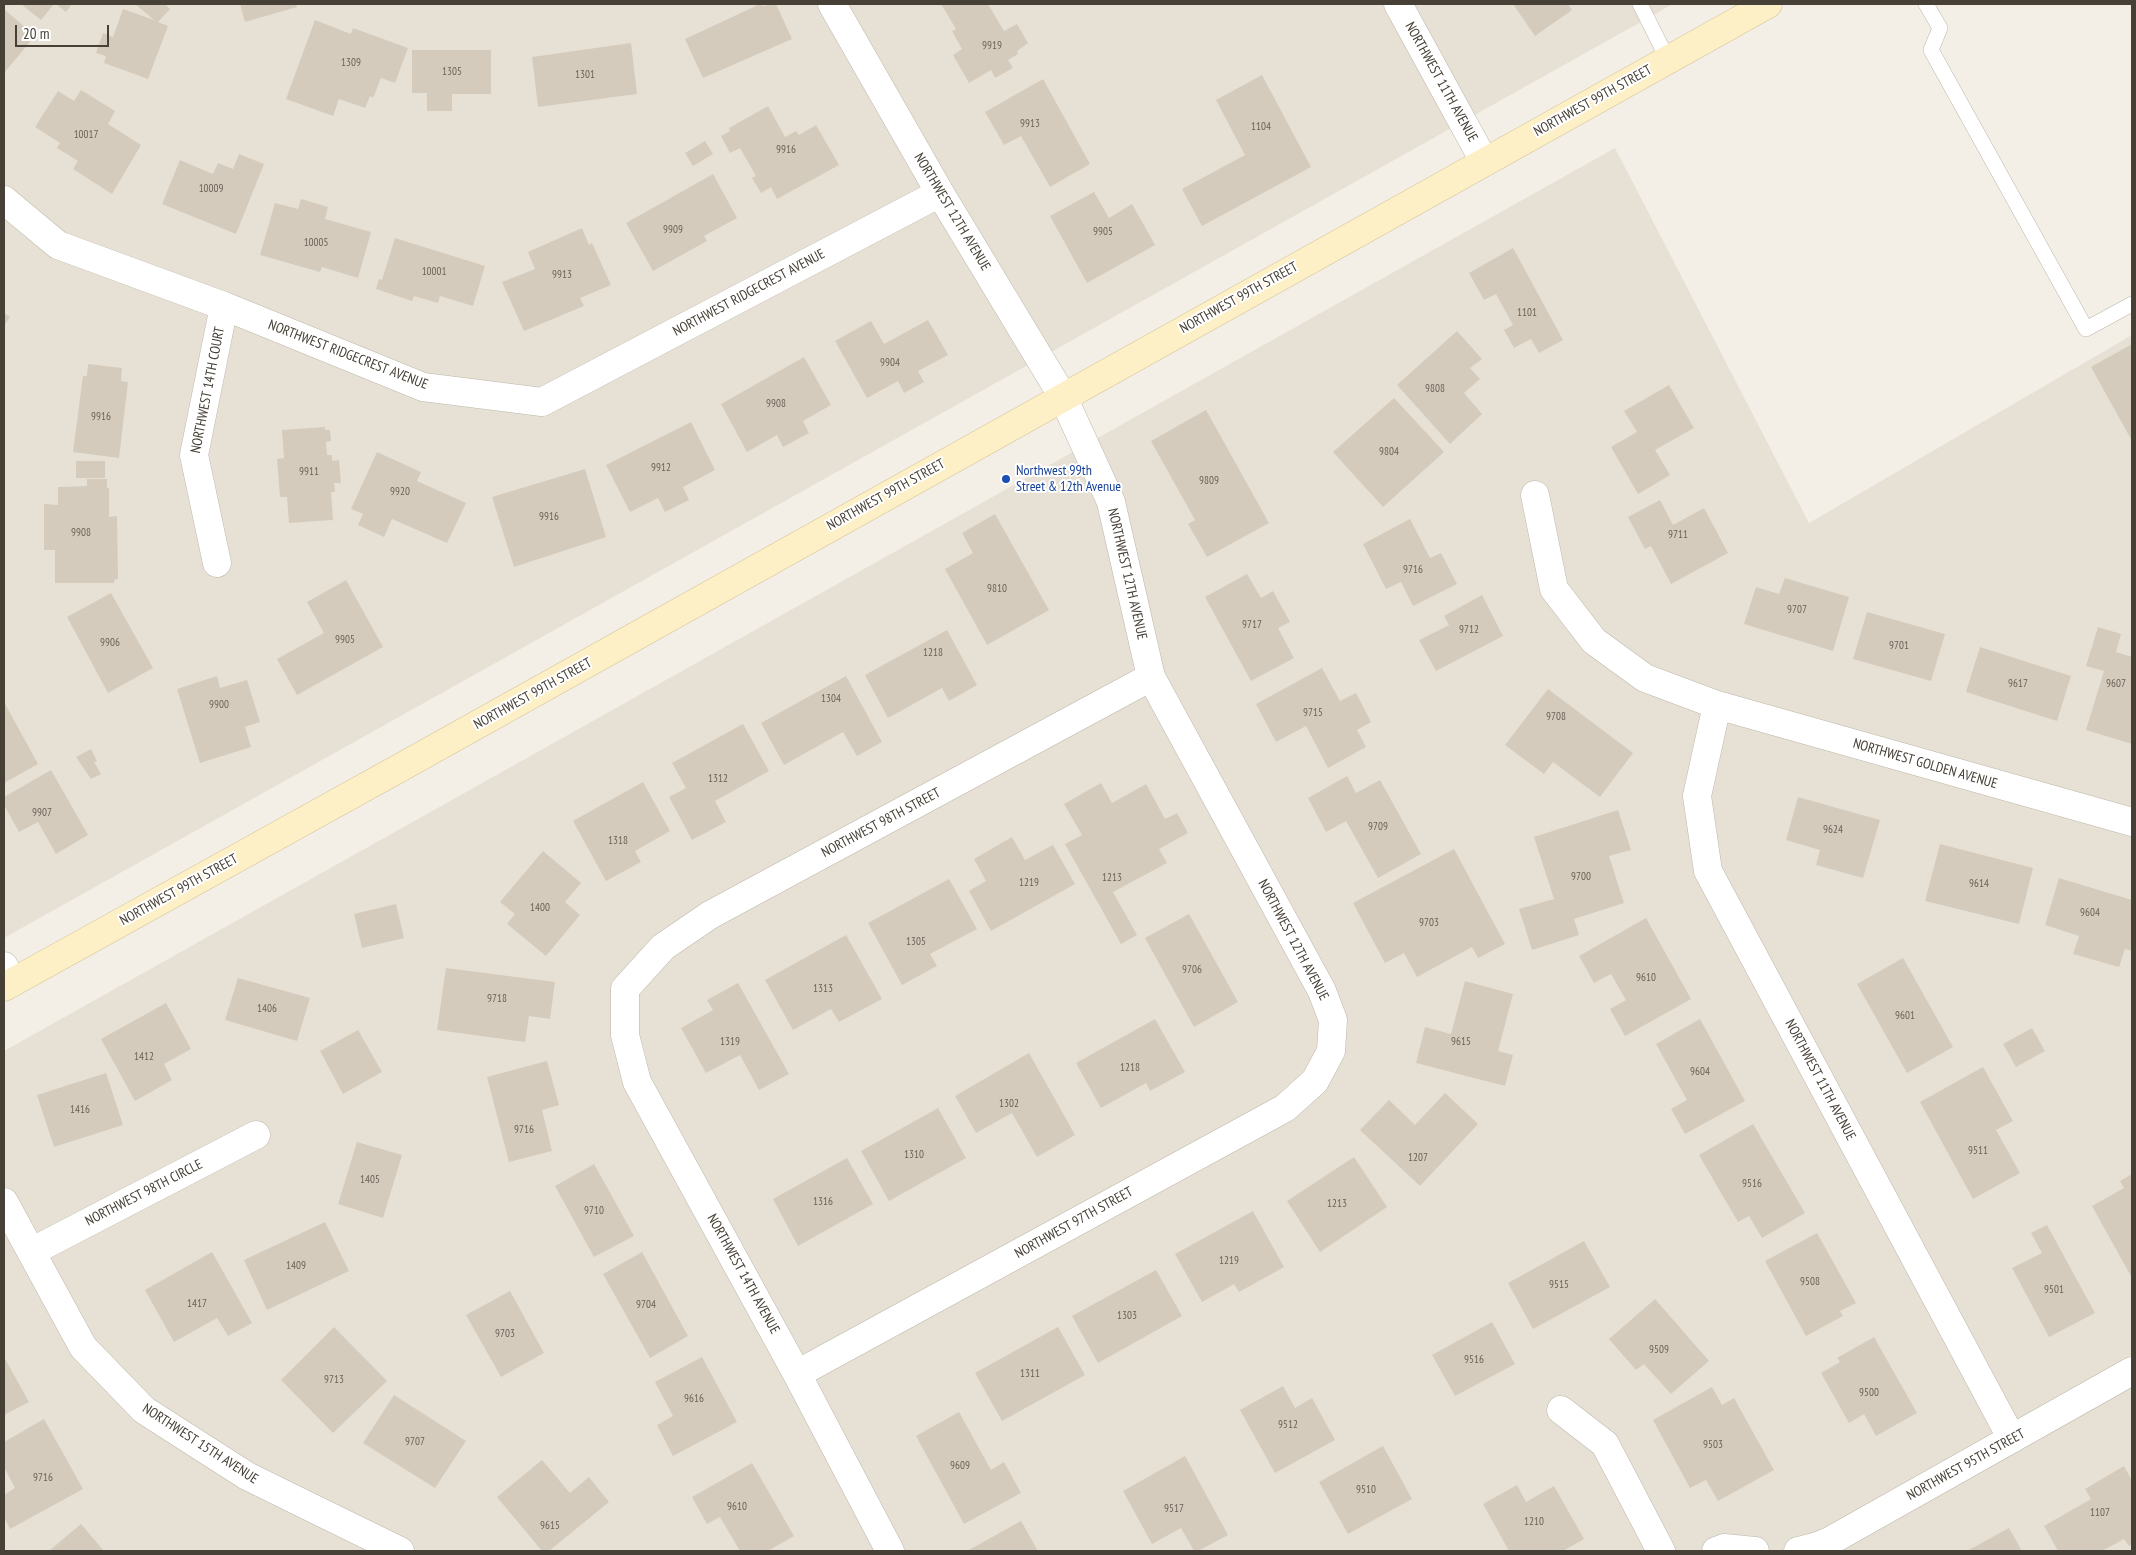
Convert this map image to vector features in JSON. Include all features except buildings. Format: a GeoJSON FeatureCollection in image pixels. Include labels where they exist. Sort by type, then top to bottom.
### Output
{"type":"FeatureCollection","features":[{"type":"Feature","properties":{"kind":"main road","name":"NORTHWEST 99TH STREET"},"geometry":{"type":"LineString","coordinates":[[7,978],[405,765],[1768,4]]}},
{"type":"Feature","properties":{"kind":"street","name":"NORTHWEST 12TH AVENUE"},"geometry":{"type":"LineString","coordinates":[[832,4],[940,193],[1063,396],[1111,502],[1151,677],[1322,990],[1333,1020],[1331,1051]]}},
{"type":"Feature","properties":{"kind":"street","name":"NORTHWEST 11TH AVENUE"},"geometry":{"type":"LineString","coordinates":[[1398,4],[1484,161]]}},
{"type":"Feature","properties":{"kind":"street","name":"NORTHWEST RIDGECREST AVENUE"},"geometry":{"type":"LineString","coordinates":[[4,200],[58,245],[224,306],[423,387],[542,402],[940,193]]}},
{"type":"Feature","properties":{"kind":"street","name":"NORTHWEST 14TH COURT"},"geometry":{"type":"LineString","coordinates":[[217,563],[194,454],[224,306]]}},
{"type":"Feature","properties":{"kind":"street","name":"NORTHWEST GOLDEN AVENUE"},"geometry":{"type":"LineString","coordinates":[[1536,495],[1554,589],[1594,641],[1645,678],[1717,705],[2132,822]]}},
{"type":"Feature","properties":{"kind":"street","name":"NORTHWEST 98TH STREET"},"geometry":{"type":"LineString","coordinates":[[625,989],[663,948],[710,915],[1151,677]]}},
{"type":"Feature","properties":{"kind":"street","name":"NORTHWEST 11TH AVENUE"},"geometry":{"type":"LineString","coordinates":[[1717,705],[1697,796],[1708,871],[2012,1439]]}},
{"type":"Feature","properties":{"kind":"street","name":"NORTHWEST 14TH AVENUE"},"geometry":{"type":"LineString","coordinates":[[625,989],[625,1035],[638,1082],[797,1374],[890,1551]]}},
{"type":"Feature","properties":{"kind":"street","name":"NORTHWEST 97TH STREET"},"geometry":{"type":"LineString","coordinates":[[797,1374],[1285,1108],[1315,1081],[1331,1051]]}},
{"type":"Feature","properties":{"kind":"street","name":"NORTHWEST 98TH CIRCLE"},"geometry":{"type":"LineString","coordinates":[[31,1252],[256,1135]]}},
{"type":"Feature","properties":{"kind":"street","name":"NORTHWEST 15TH AVENUE"},"geometry":{"type":"LineString","coordinates":[[4,1202],[83,1347],[144,1410],[246,1476],[400,1551]]}},
{"type":"Feature","properties":{"kind":"street","name":"NORTHWEST 95TH STREET"},"geometry":{"type":"LineString","coordinates":[[1798,1551],[1830,1541],[2132,1371]]}},
{"type":"Feature","properties":{"kind":"street"},"geometry":{"type":"LineString","coordinates":[[1561,1410],[1605,1444],[1661,1551]]}},
{"type":"Feature","properties":{"kind":"street"},"geometry":{"type":"LineString","coordinates":[[1716,1551],[1724,1548],[1755,1551]]}},
{"type":"Feature","properties":{"kind":"lane"},"geometry":{"type":"LineString","coordinates":[[1640,4],[1668,60]]}},
{"type":"Feature","properties":{"kind":"lane"},"geometry":{"type":"LineString","coordinates":[[1926,4],[1940,28],[1931,50],[2086,329],[2132,304]]}},
{"type":"Feature","properties":{"kind":"shaded area"},"geometry":{"type":"Polygon","coordinates":[[[4,4],[1673,4],[4,938],[4,4]]]}},
{"type":"Feature","properties":{"kind":"shaded area"},"geometry":{"type":"Polygon","coordinates":[[[1615,148],[1809,523],[2132,335],[2132,1551],[4,1551],[4,1051],[1615,148]]]}},
{"type":"Feature","properties":{"kind":"place","name":"Northwest 99th Street & 12th Avenue"},"geometry":{"type":"Point","coordinates":[1006,479]}}]}
